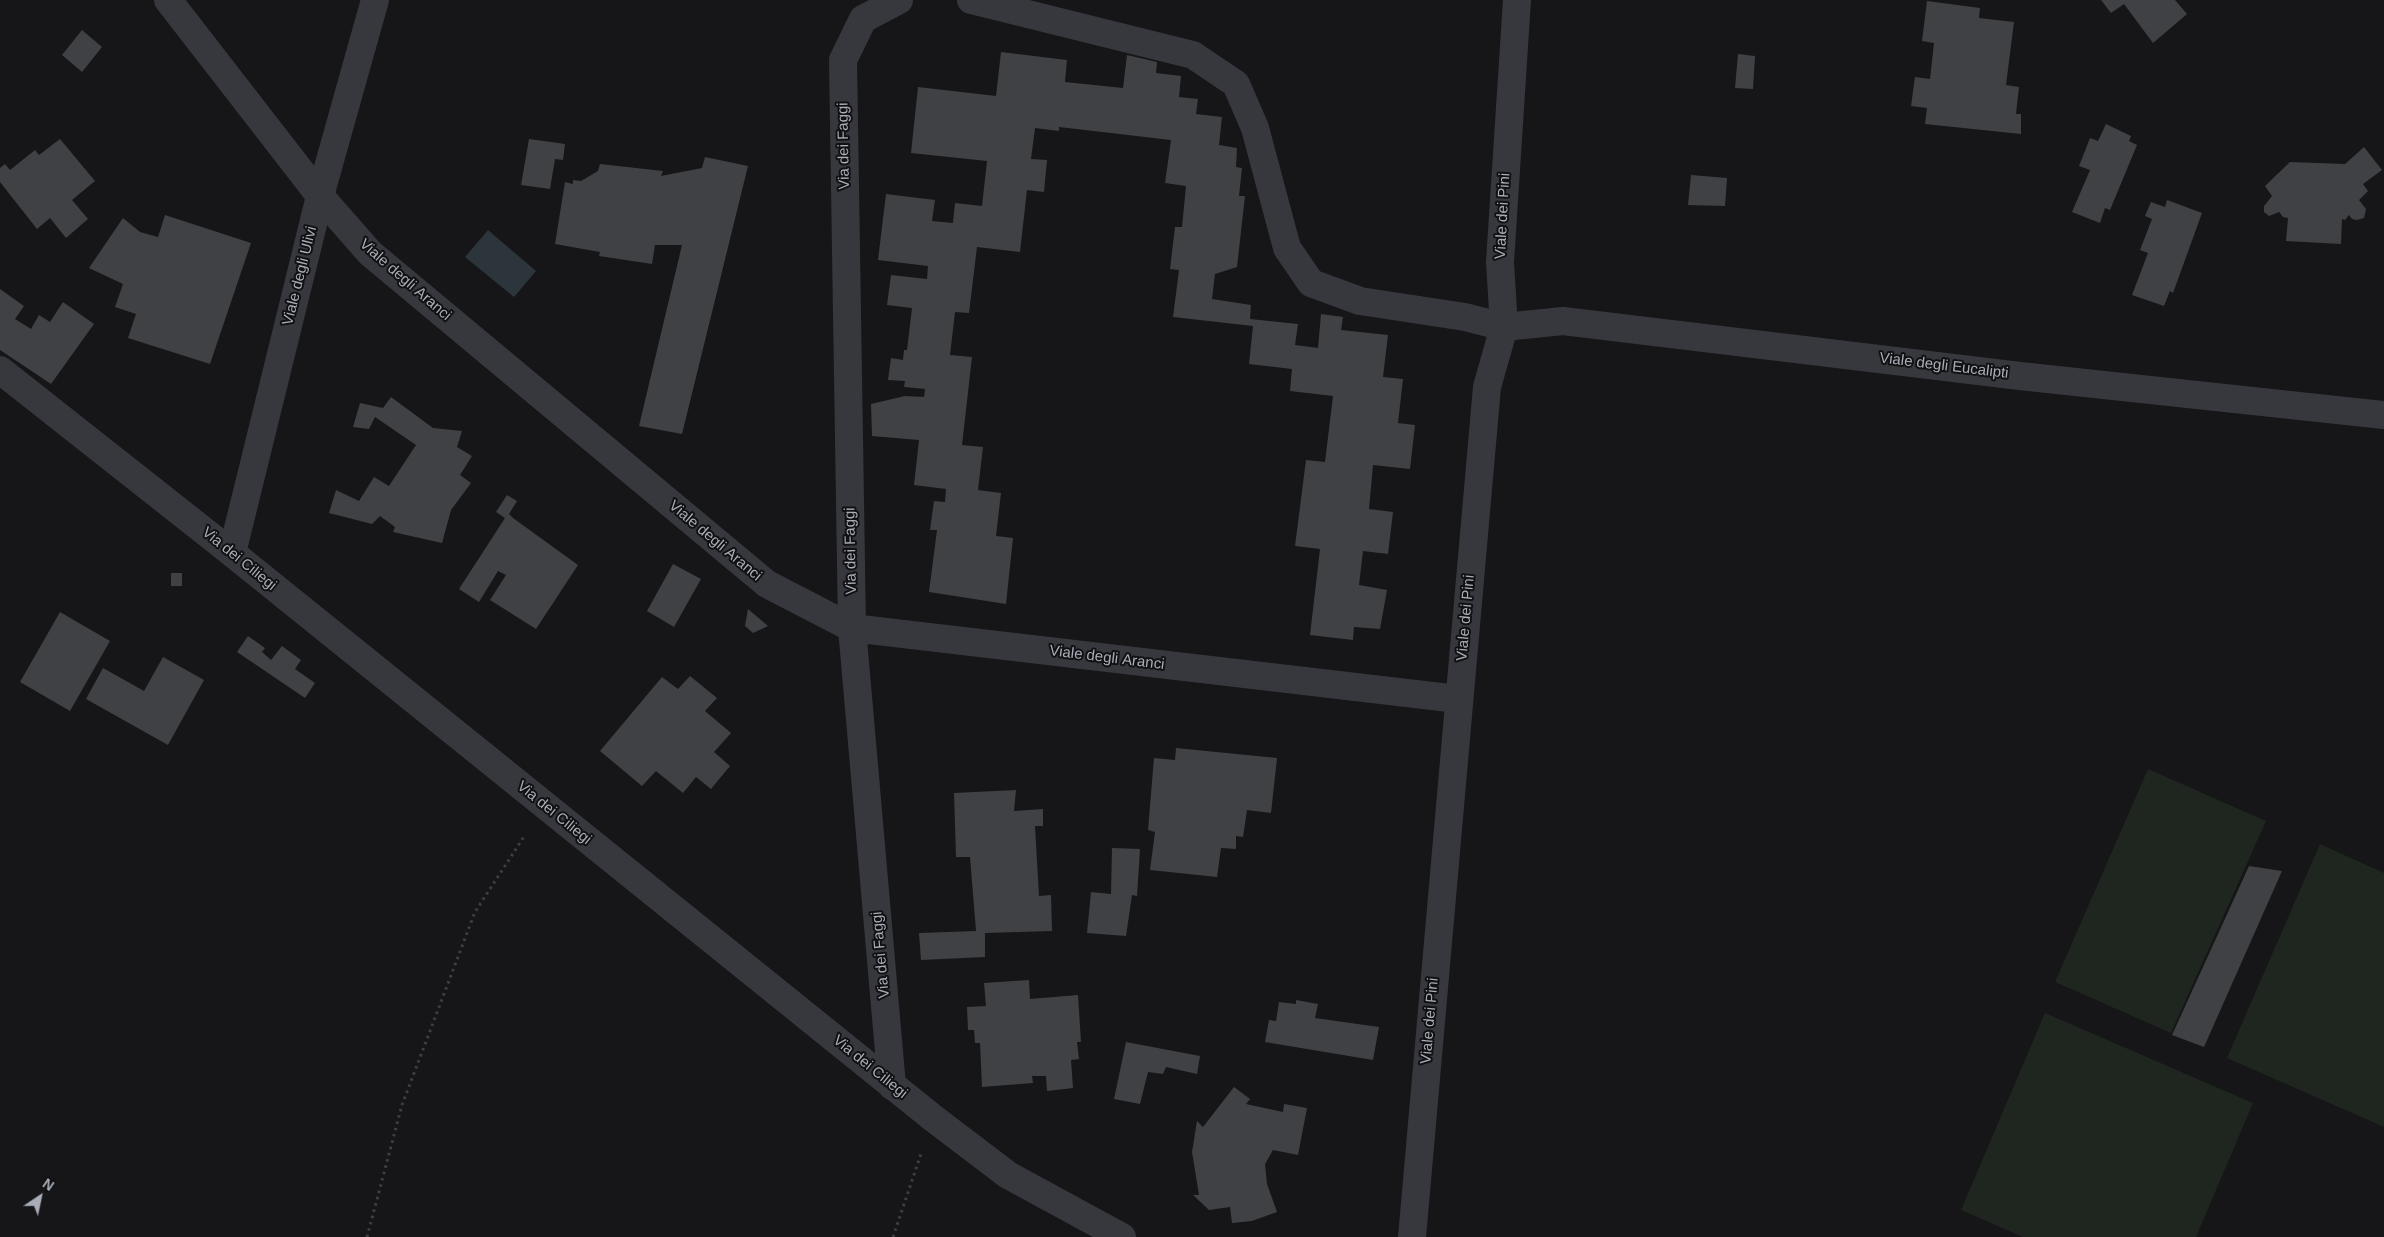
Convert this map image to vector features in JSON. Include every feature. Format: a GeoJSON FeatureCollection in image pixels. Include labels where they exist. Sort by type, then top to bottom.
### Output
{"type":"FeatureCollection","features":[{"type":"Feature","properties":{"kind":"street","name":"Viale degli Aranci"},"geometry":{"type":"LineString","coordinates":[[168,0],[320,196],[370,253],[767,584],[852,628],[1458,699]]}},
{"type":"Feature","properties":{"kind":"street","name":"Viale degli Ulivi"},"geometry":{"type":"LineString","coordinates":[[232,553],[320,196],[375,0]]}},
{"type":"Feature","properties":{"kind":"street","name":"Via dei Faggi"},"geometry":{"type":"LineString","coordinates":[[892,1086],[852,628],[843,60],[863,19],[899,0]]}},
{"type":"Feature","properties":{"kind":"street"},"geometry":{"type":"LineString","coordinates":[[971,0],[1193,55],[1236,84],[1255,128],[1287,248],[1312,283],[1360,301],[1465,317],[1504,327]]}},
{"type":"Feature","properties":{"kind":"street","name":"Viale dei Pini"},"geometry":{"type":"LineString","coordinates":[[1412,1237],[1487,386],[1504,327],[1500,262],[1517,0]]}},
{"type":"Feature","properties":{"kind":"street","name":"Viale degli Eucalipti"},"geometry":{"type":"LineString","coordinates":[[1504,327],[1562,321],[2020,376],[2384,415]]}},
{"type":"Feature","properties":{"kind":"street","name":"Via dei Ciliegi"},"geometry":{"type":"LineString","coordinates":[[0,370],[232,553],[892,1086],[1008,1176],[1122,1237]]}},
{"type":"Feature","properties":{"kind":"path"},"geometry":{"type":"LineString","coordinates":[[368,1237],[402,1105],[475,912],[544,805]]}},
{"type":"Feature","properties":{"kind":"path"},"geometry":{"type":"LineString","coordinates":[[893,1237],[933,1118]]}},
{"type":"Feature","properties":{"kind":"shaded area"},"geometry":{"type":"Polygon","coordinates":[[[488,230],[536,271],[514,297],[465,257],[488,230]]]}},
{"type":"Feature","properties":{"kind":"shaded area"},"geometry":{"type":"Polygon","coordinates":[[[2148,769],[2266,821],[2171,1033],[2055,982],[2148,769]]]}},
{"type":"Feature","properties":{"kind":"shaded area"},"geometry":{"type":"Polygon","coordinates":[[[2320,844],[2384,873],[2384,1127],[2227,1058],[2320,844]]]}},
{"type":"Feature","properties":{"kind":"shaded area"},"geometry":{"type":"Polygon","coordinates":[[[2045,1013],[2253,1103],[2196,1237],[2023,1237],[1961,1210],[2045,1013]]]}},
{"type":"Feature","properties":{"kind":"building"},"geometry":{"type":"Polygon","coordinates":[[[2101,0],[2175,0],[2187,14],[2153,43],[2124,4],[2111,13],[2101,0]]]}},
{"type":"Feature","properties":{"kind":"building"},"geometry":{"type":"Polygon","coordinates":[[[1927,1],[1980,8],[1979,18],[2014,22],[2006,85],[2019,87],[2016,114],[2021,114],[2021,134],[1925,124],[1927,108],[1911,106],[1915,77],[1930,79],[1934,43],[1922,41],[1927,1]]]}},
{"type":"Feature","properties":{"kind":"building"},"geometry":{"type":"Polygon","coordinates":[[[82,30],[102,47],[82,72],[62,55],[82,30]]]}},
{"type":"Feature","properties":{"kind":"building"},"geometry":{"type":"Polygon","coordinates":[[[1001,52],[1067,60],[1065,82],[1123,88],[1127,55],[1157,62],[1156,73],[1181,76],[1179,97],[1198,99],[1196,114],[1222,117],[1219,145],[1237,148],[1236,167],[1242,168],[1239,196],[1245,196],[1237,267],[1215,274],[1212,299],[1251,305],[1250,319],[1298,324],[1295,345],[1318,348],[1321,314],[1343,317],[1341,330],[1388,335],[1383,377],[1403,379],[1398,423],[1415,425],[1410,469],[1373,465],[1369,509],[1393,512],[1388,554],[1363,551],[1359,585],[1387,590],[1380,629],[1354,627],[1353,640],[1310,635],[1320,549],[1295,546],[1306,460],[1325,462],[1333,396],[1290,391],[1292,369],[1249,364],[1253,326],[1173,317],[1179,270],[1170,269],[1175,227],[1182,227],[1186,186],[1165,183],[1171,140],[1059,127],[1059,131],[1035,128],[1031,159],[1047,160],[1044,192],[1027,190],[1020,252],[977,247],[969,313],[955,312],[950,355],[972,357],[962,445],[983,447],[978,490],[1001,493],[996,536],[1013,538],[1006,604],[929,592],[937,530],[930,530],[934,501],[945,502],[946,489],[914,485],[919,440],[872,436],[871,404],[905,396],[924,397],[925,389],[904,387],[905,381],[888,380],[891,358],[903,360],[904,350],[907,350],[912,308],[887,305],[891,275],[927,279],[928,266],[878,260],[886,194],[935,200],[932,221],[953,223],[955,203],[982,206],[987,161],[911,153],[918,87],[996,96],[1001,52]]]}},
{"type":"Feature","properties":{"kind":"building"},"geometry":{"type":"Polygon","coordinates":[[[1738,54],[1755,56],[1753,89],[1735,88],[1738,54]]]}},
{"type":"Feature","properties":{"kind":"building"},"geometry":{"type":"Polygon","coordinates":[[[2106,124],[2131,136],[2129,141],[2137,145],[2110,210],[2105,208],[2100,223],[2072,212],[2090,170],[2079,166],[2090,138],[2098,141],[2106,124]]]}},
{"type":"Feature","properties":{"kind":"building"},"geometry":{"type":"Polygon","coordinates":[[[60,139],[95,181],[72,200],[88,219],[66,238],[50,218],[37,229],[0,182],[0,168],[5,164],[10,170],[35,150],[39,155],[60,139]]]}},
{"type":"Feature","properties":{"kind":"building"},"geometry":{"type":"Polygon","coordinates":[[[529,139],[565,144],[563,160],[555,159],[550,189],[521,185],[529,139]]]}},
{"type":"Feature","properties":{"kind":"building"},"geometry":{"type":"Polygon","coordinates":[[[2364,147],[2382,170],[2363,184],[2368,191],[2359,200],[2366,209],[2364,218],[2352,219],[2349,215],[2345,220],[2342,219],[2341,244],[2286,241],[2288,218],[2283,217],[2279,212],[2269,216],[2264,212],[2264,206],[2272,196],[2265,186],[2290,162],[2345,164],[2364,147]]]}},
{"type":"Feature","properties":{"kind":"building"},"geometry":{"type":"Polygon","coordinates":[[[705,157],[748,166],[682,434],[639,426],[682,245],[655,245],[652,264],[599,256],[600,252],[555,244],[565,182],[573,184],[573,180],[581,181],[598,171],[600,164],[663,171],[661,176],[702,168],[705,157]]]}},
{"type":"Feature","properties":{"kind":"building"},"geometry":{"type":"Polygon","coordinates":[[[1691,175],[1727,178],[1725,206],[1688,205],[1691,175]]]}},
{"type":"Feature","properties":{"kind":"building"},"geometry":{"type":"Polygon","coordinates":[[[2167,200],[2202,213],[2173,293],[2170,291],[2164,306],[2132,295],[2148,253],[2140,250],[2152,219],[2145,216],[2151,202],[2165,207],[2167,200]]]}},
{"type":"Feature","properties":{"kind":"building"},"geometry":{"type":"Polygon","coordinates":[[[165,215],[251,243],[210,364],[128,338],[136,314],[115,307],[123,284],[89,268],[123,218],[140,232],[158,237],[165,215]]]}},
{"type":"Feature","properties":{"kind":"building"},"geometry":{"type":"Polygon","coordinates":[[[0,289],[24,306],[15,319],[31,329],[39,315],[50,322],[63,302],[94,324],[51,384],[0,350],[0,289]]]}},
{"type":"Feature","properties":{"kind":"building"},"geometry":{"type":"Polygon","coordinates":[[[391,397],[433,428],[462,431],[457,447],[472,456],[460,475],[471,483],[451,510],[442,543],[393,532],[395,527],[380,516],[372,524],[329,513],[336,490],[359,501],[374,477],[389,486],[416,445],[375,417],[369,429],[353,427],[360,403],[383,408],[391,397]]]}},
{"type":"Feature","properties":{"kind":"building"},"geometry":{"type":"Polygon","coordinates":[[[507,495],[517,501],[509,514],[513,518],[578,565],[536,629],[490,600],[506,575],[498,571],[479,602],[459,589],[505,518],[496,512],[507,495]]]}},
{"type":"Feature","properties":{"kind":"building"},"geometry":{"type":"Polygon","coordinates":[[[673,564],[701,579],[674,627],[647,611],[673,564]]]}},
{"type":"Feature","properties":{"kind":"building"},"geometry":{"type":"Polygon","coordinates":[[[171,573],[182,573],[182,586],[171,586],[171,573]]]}},
{"type":"Feature","properties":{"kind":"building"},"geometry":{"type":"Polygon","coordinates":[[[748,609],[768,626],[753,633],[745,626],[748,609]]]}},
{"type":"Feature","properties":{"kind":"building"},"geometry":{"type":"Polygon","coordinates":[[[60,612],[110,641],[70,711],[20,682],[60,612]]]}},
{"type":"Feature","properties":{"kind":"building"},"geometry":{"type":"Polygon","coordinates":[[[248,636],[265,648],[262,652],[271,660],[282,646],[301,660],[295,669],[315,683],[305,698],[237,652],[248,636]]]}},
{"type":"Feature","properties":{"kind":"building"},"geometry":{"type":"Polygon","coordinates":[[[163,657],[204,680],[168,745],[86,699],[103,668],[144,691],[163,657]]]}},
{"type":"Feature","properties":{"kind":"building"},"geometry":{"type":"Polygon","coordinates":[[[690,676],[717,698],[705,711],[731,733],[714,752],[730,766],[711,789],[696,777],[683,793],[656,771],[642,786],[600,751],[662,677],[678,689],[690,676]]]}},
{"type":"Feature","properties":{"kind":"building"},"geometry":{"type":"Polygon","coordinates":[[[1176,748],[1277,758],[1271,813],[1247,810],[1243,837],[1236,836],[1236,849],[1221,848],[1217,877],[1150,870],[1155,832],[1148,830],[1154,758],[1175,760],[1176,748]]]}},
{"type":"Feature","properties":{"kind":"building"},"geometry":{"type":"Polygon","coordinates":[[[1016,790],[1014,811],[1043,809],[1043,826],[1035,826],[1039,896],[1051,895],[1052,931],[985,933],[985,957],[921,960],[919,933],[976,931],[970,857],[956,857],[954,793],[1016,790]]]}},
{"type":"Feature","properties":{"kind":"building"},"geometry":{"type":"Polygon","coordinates":[[[1112,848],[1140,849],[1137,896],[1132,895],[1126,936],[1087,933],[1091,892],[1111,894],[1112,848]]]}},
{"type":"Feature","properties":{"kind":"building"},"geometry":{"type":"Polygon","coordinates":[[[2249,866],[2282,871],[2204,1047],[2172,1035],[2249,866]]]}},
{"type":"Feature","properties":{"kind":"building"},"geometry":{"type":"Polygon","coordinates":[[[1029,980],[1030,999],[1078,995],[1081,1042],[1077,1042],[1079,1059],[1071,1060],[1073,1088],[1047,1091],[1046,1076],[1032,1076],[1033,1083],[982,1087],[980,1043],[975,1043],[974,1030],[968,1030],[967,1007],[986,1006],[984,983],[1029,980]]]}},
{"type":"Feature","properties":{"kind":"building"},"geometry":{"type":"Polygon","coordinates":[[[1296,1000],[1318,1004],[1315,1018],[1379,1027],[1373,1060],[1265,1042],[1269,1020],[1276,1021],[1279,1002],[1296,1004],[1296,1000]]]}},
{"type":"Feature","properties":{"kind":"building"},"geometry":{"type":"Polygon","coordinates":[[[1126,1042],[1200,1056],[1197,1074],[1166,1067],[1163,1074],[1148,1072],[1140,1104],[1114,1099],[1126,1042]]]}},
{"type":"Feature","properties":{"kind":"building"},"geometry":{"type":"Polygon","coordinates":[[[1234,1087],[1250,1099],[1246,1104],[1283,1112],[1284,1104],[1307,1108],[1298,1155],[1273,1150],[1265,1164],[1267,1184],[1277,1212],[1252,1221],[1232,1223],[1230,1207],[1209,1210],[1193,1195],[1199,1195],[1192,1152],[1197,1121],[1203,1127],[1234,1087]]]}}]}
